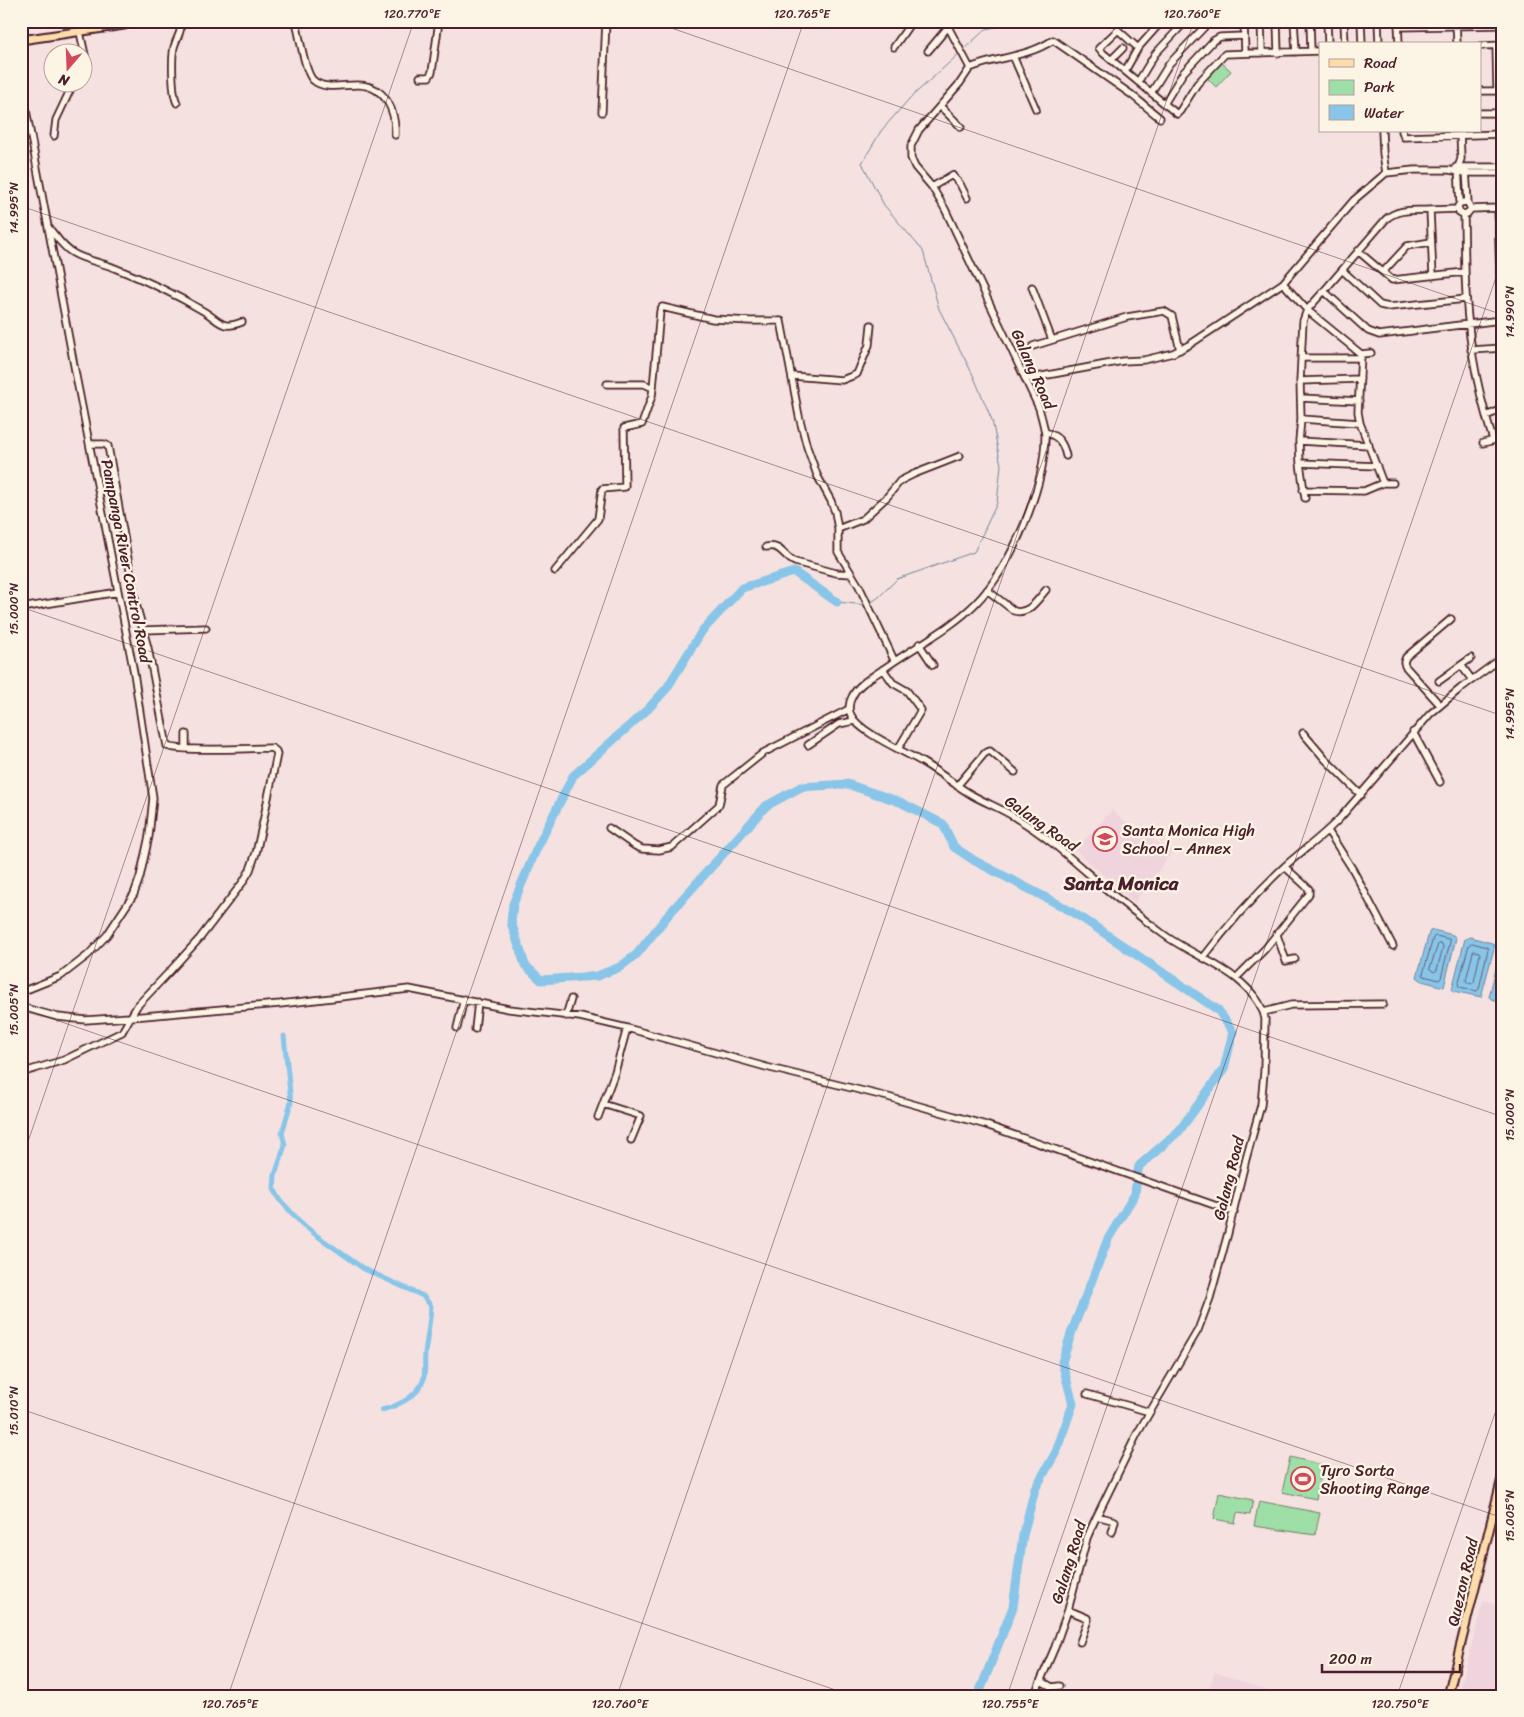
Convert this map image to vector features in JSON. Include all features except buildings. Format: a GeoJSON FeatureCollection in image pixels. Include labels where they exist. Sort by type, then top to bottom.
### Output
{"type":"FeatureCollection","features":[{"type":"Feature","properties":{"kind":"main road"},"geometry":{"type":"LineString","coordinates":[[21,40],[80,32],[104,24],[124,25],[136,21]]}},
{"type":"Feature","properties":{"kind":"main road","name":"Quezon Road"},"geometry":{"type":"LineString","coordinates":[[1448,1696],[1503,1474]]}},
{"type":"Feature","properties":{"kind":"street"},"geometry":{"type":"LineString","coordinates":[[177,103],[172,88],[174,45],[181,34],[180,21]]}},
{"type":"Feature","properties":{"kind":"street"},"geometry":{"type":"LineString","coordinates":[[296,21],[309,73],[314,81],[329,86],[360,85],[381,94],[390,105],[395,116],[395,135]]}},
{"type":"Feature","properties":{"kind":"street"},"geometry":{"type":"LineString","coordinates":[[420,78],[428,76],[432,72],[439,21]]}},
{"type":"Feature","properties":{"kind":"street"},"geometry":{"type":"LineString","coordinates":[[602,112],[606,21]]}},
{"type":"Feature","properties":{"kind":"street"},"geometry":{"type":"LineString","coordinates":[[894,47],[912,21]]}},
{"type":"Feature","properties":{"kind":"street"},"geometry":{"type":"LineString","coordinates":[[945,21],[970,67],[1013,56],[1053,40],[1132,95],[1160,118]]}},
{"type":"Feature","properties":{"kind":"street"},"geometry":{"type":"LineString","coordinates":[[1125,71],[1138,48],[1162,21]]}},
{"type":"Feature","properties":{"kind":"street"},"geometry":{"type":"LineString","coordinates":[[1138,82],[1155,54],[1186,21]]}},
{"type":"Feature","properties":{"kind":"street"},"geometry":{"type":"LineString","coordinates":[[1151,92],[1169,64],[1210,21]]}},
{"type":"Feature","properties":{"kind":"street"},"geometry":{"type":"LineString","coordinates":[[1244,21],[1245,53]]}},
{"type":"Feature","properties":{"kind":"street"},"geometry":{"type":"LineString","coordinates":[[1261,21],[1262,53]]}},
{"type":"Feature","properties":{"kind":"street"},"geometry":{"type":"LineString","coordinates":[[1277,21],[1278,52]]}},
{"type":"Feature","properties":{"kind":"street"},"geometry":{"type":"LineString","coordinates":[[1294,21],[1296,52]]}},
{"type":"Feature","properties":{"kind":"street"},"geometry":{"type":"LineString","coordinates":[[1310,21],[1311,51]]}},
{"type":"Feature","properties":{"kind":"street"},"geometry":{"type":"LineString","coordinates":[[1328,21],[1328,42]]}},
{"type":"Feature","properties":{"kind":"street"},"geometry":{"type":"LineString","coordinates":[[1344,21],[1345,42]]}},
{"type":"Feature","properties":{"kind":"street"},"geometry":{"type":"LineString","coordinates":[[1361,21],[1362,42]]}},
{"type":"Feature","properties":{"kind":"street"},"geometry":{"type":"LineString","coordinates":[[1378,21],[1379,42]]}},
{"type":"Feature","properties":{"kind":"street"},"geometry":{"type":"LineString","coordinates":[[1399,42],[1398,24],[1503,25]]}},
{"type":"Feature","properties":{"kind":"street"},"geometry":{"type":"LineString","coordinates":[[1456,24],[1457,42]]}},
{"type":"Feature","properties":{"kind":"street"},"geometry":{"type":"LineString","coordinates":[[928,51],[948,28]]}},
{"type":"Feature","properties":{"kind":"street"},"geometry":{"type":"LineString","coordinates":[[1138,48],[1118,30],[1099,48],[1175,114],[1178,114],[1197,84],[1222,57],[1229,54],[1245,53],[1319,51]]}},
{"type":"Feature","properties":{"kind":"street"},"geometry":{"type":"LineString","coordinates":[[80,32],[82,42]]}},
{"type":"Feature","properties":{"kind":"street"},"geometry":{"type":"LineString","coordinates":[[1164,104],[1183,74],[1216,38],[1244,36]]}},
{"type":"Feature","properties":{"kind":"street"},"geometry":{"type":"LineString","coordinates":[[1482,46],[1499,45],[1500,68],[1500,91],[1482,91]]}},
{"type":"Feature","properties":{"kind":"street"},"geometry":{"type":"LineString","coordinates":[[1111,60],[1123,48]]}},
{"type":"Feature","properties":{"kind":"street"},"geometry":{"type":"LineString","coordinates":[[1013,56],[1036,109]]}},
{"type":"Feature","properties":{"kind":"street","name":"Galang Road"},"geometry":{"type":"LineString","coordinates":[[849,709],[856,691],[868,679],[918,644],[954,622],[975,604],[987,590],[1011,553],[1024,524],[1040,468],[1045,432],[1038,408],[945,208],[932,187],[915,167],[910,153],[911,146],[919,130],[960,83],[970,67]]}},
{"type":"Feature","properties":{"kind":"street","name":"Pampanga River Control Road"},"geometry":{"type":"LineString","coordinates":[[21,83],[134,673],[153,791],[151,826],[140,877],[135,891],[107,935],[88,955],[61,976],[21,992]]}},
{"type":"Feature","properties":{"kind":"street"},"geometry":{"type":"LineString","coordinates":[[54,136],[56,120],[69,92]]}},
{"type":"Feature","properties":{"kind":"street"},"geometry":{"type":"LineString","coordinates":[[940,106],[961,127]]}},
{"type":"Feature","properties":{"kind":"street"},"geometry":{"type":"LineString","coordinates":[[1482,113],[1503,113]]}},
{"type":"Feature","properties":{"kind":"street"},"geometry":{"type":"LineString","coordinates":[[1382,132],[1382,153],[1386,173]]}},
{"type":"Feature","properties":{"kind":"street"},"geometry":{"type":"LineString","coordinates":[[1402,132],[1404,137],[1503,134]]}},
{"type":"Feature","properties":{"kind":"street"},"geometry":{"type":"LineString","coordinates":[[1460,134],[1461,159],[1458,170],[1458,212],[1464,215]]}},
{"type":"Feature","properties":{"kind":"street"},"geometry":{"type":"LineString","coordinates":[[1461,159],[1466,170],[1470,206],[1469,212],[1464,215]]}},
{"type":"Feature","properties":{"kind":"street"},"geometry":{"type":"LineString","coordinates":[[1026,380],[1123,361],[1144,360],[1180,350],[1283,283],[1354,200],[1386,173],[1414,170],[1466,170],[1503,167]]}},
{"type":"Feature","properties":{"kind":"street"},"geometry":{"type":"LineString","coordinates":[[1466,170],[1503,173]]}},
{"type":"Feature","properties":{"kind":"street"},"geometry":{"type":"LineString","coordinates":[[932,187],[952,175],[960,184],[967,198]]}},
{"type":"Feature","properties":{"kind":"street"},"geometry":{"type":"LineString","coordinates":[[1305,498],[1299,441],[1302,398],[1300,381],[1303,321],[1307,310],[1371,235],[1391,215],[1404,211],[1459,206],[1463,202],[1470,206],[1500,208],[1502,320],[1379,335],[1368,331],[1324,291]]}},
{"type":"Feature","properties":{"kind":"street"},"geometry":{"type":"LineString","coordinates":[[1430,210],[1433,276]]}},
{"type":"Feature","properties":{"kind":"street"},"geometry":{"type":"LineString","coordinates":[[1464,215],[1467,324],[1471,350],[1493,440]]}},
{"type":"Feature","properties":{"kind":"street"},"geometry":{"type":"LineString","coordinates":[[49,228],[74,254],[110,266],[148,282],[201,309],[225,326],[242,322]]}},
{"type":"Feature","properties":{"kind":"street"},"geometry":{"type":"LineString","coordinates":[[1383,272],[1406,246],[1431,242]]}},
{"type":"Feature","properties":{"kind":"street"},"geometry":{"type":"LineString","coordinates":[[1358,252],[1394,281],[1465,272]]}},
{"type":"Feature","properties":{"kind":"street"},"geometry":{"type":"LineString","coordinates":[[1342,270],[1380,304],[1388,308],[1466,299]]}},
{"type":"Feature","properties":{"kind":"street"},"geometry":{"type":"LineString","coordinates":[[1283,283],[1307,310],[1361,356]]}},
{"type":"Feature","properties":{"kind":"street"},"geometry":{"type":"LineString","coordinates":[[1032,287],[1052,340]]}},
{"type":"Feature","properties":{"kind":"street"},"geometry":{"type":"LineString","coordinates":[[555,571],[598,519],[602,489],[625,486],[624,428],[642,424],[651,401],[660,310],[662,307],[665,306],[713,319],[781,321],[799,416],[807,447],[817,475],[831,500],[838,529],[838,552],[865,599],[894,660]]}},
{"type":"Feature","properties":{"kind":"street"},"geometry":{"type":"LineString","coordinates":[[1033,346],[1127,318],[1164,311],[1172,316],[1180,350]]}},
{"type":"Feature","properties":{"kind":"street"},"geometry":{"type":"LineString","coordinates":[[792,376],[817,376],[842,380],[857,374],[869,345],[871,325]]}},
{"type":"Feature","properties":{"kind":"street"},"geometry":{"type":"LineString","coordinates":[[1471,350],[1502,348],[1503,356]]}},
{"type":"Feature","properties":{"kind":"street"},"geometry":{"type":"LineString","coordinates":[[1301,358],[1361,356],[1371,353]]}},
{"type":"Feature","properties":{"kind":"street"},"geometry":{"type":"LineString","coordinates":[[1361,356],[1358,401],[1360,423],[1384,484]]}},
{"type":"Feature","properties":{"kind":"street"},"geometry":{"type":"LineString","coordinates":[[1300,381],[1360,379]]}},
{"type":"Feature","properties":{"kind":"street"},"geometry":{"type":"LineString","coordinates":[[607,384],[644,384],[653,388]]}},
{"type":"Feature","properties":{"kind":"street"},"geometry":{"type":"LineString","coordinates":[[1302,398],[1358,401]]}},
{"type":"Feature","properties":{"kind":"street"},"geometry":{"type":"LineString","coordinates":[[1486,416],[1503,409]]}},
{"type":"Feature","properties":{"kind":"street"},"geometry":{"type":"LineString","coordinates":[[1301,419],[1360,423]]}},
{"type":"Feature","properties":{"kind":"street"},"geometry":{"type":"LineString","coordinates":[[1045,432],[1060,440],[1066,456]]}},
{"type":"Feature","properties":{"kind":"street"},"geometry":{"type":"LineString","coordinates":[[1483,443],[1503,438]]}},
{"type":"Feature","properties":{"kind":"street"},"geometry":{"type":"LineString","coordinates":[[1299,441],[1369,445]]}},
{"type":"Feature","properties":{"kind":"street"},"geometry":{"type":"LineString","coordinates":[[21,1073],[64,1060],[122,1032],[137,1006],[170,972],[248,876],[256,853],[273,780],[276,751],[272,748],[171,748],[167,746],[148,648],[136,599],[108,446],[104,444],[90,444]]}},
{"type":"Feature","properties":{"kind":"street"},"geometry":{"type":"LineString","coordinates":[[838,529],[863,519],[887,497],[900,481],[960,456]]}},
{"type":"Feature","properties":{"kind":"street"},"geometry":{"type":"LineString","coordinates":[[1300,463],[1376,466]]}},
{"type":"Feature","properties":{"kind":"street"},"geometry":{"type":"LineString","coordinates":[[1303,490],[1364,491],[1393,483]]}},
{"type":"Feature","properties":{"kind":"street"},"geometry":{"type":"LineString","coordinates":[[766,547],[772,546],[783,550],[789,559],[795,562],[836,573],[852,574]]}},
{"type":"Feature","properties":{"kind":"street"},"geometry":{"type":"LineString","coordinates":[[987,590],[1014,611],[1019,612],[1033,606],[1046,590]]}},
{"type":"Feature","properties":{"kind":"street"},"geometry":{"type":"LineString","coordinates":[[21,608],[118,592]]}},
{"type":"Feature","properties":{"kind":"street"},"geometry":{"type":"LineString","coordinates":[[1440,705],[1405,666],[1404,662],[1406,657],[1451,619]]}},
{"type":"Feature","properties":{"kind":"street"},"geometry":{"type":"LineString","coordinates":[[143,630],[206,628]]}},
{"type":"Feature","properties":{"kind":"street"},"geometry":{"type":"LineString","coordinates":[[918,644],[933,665]]}},
{"type":"Feature","properties":{"kind":"street"},"geometry":{"type":"LineString","coordinates":[[1203,958],[1238,915],[1285,867],[1328,831],[1361,795],[1413,732],[1440,705],[1503,657]]}},
{"type":"Feature","properties":{"kind":"street"},"geometry":{"type":"LineString","coordinates":[[1439,681],[1471,658]]}},
{"type":"Feature","properties":{"kind":"street"},"geometry":{"type":"LineString","coordinates":[[1461,665],[1472,680]]}},
{"type":"Feature","properties":{"kind":"street"},"geometry":{"type":"LineString","coordinates":[[883,669],[893,683],[907,691],[921,710],[898,749]]}},
{"type":"Feature","properties":{"kind":"street"},"geometry":{"type":"LineString","coordinates":[[609,828],[635,846],[659,850],[672,847],[719,805],[723,785],[756,758],[771,748],[849,709],[854,721],[839,724],[808,745]]}},
{"type":"Feature","properties":{"kind":"street","name":"Galang Road"},"geometry":{"type":"LineString","coordinates":[[854,721],[922,762],[957,786],[1017,818],[1060,849],[1094,879],[1162,933],[1236,978],[1255,996],[1264,1012],[1265,1056],[1261,1105],[1215,1283],[1198,1330],[1137,1434],[1087,1538],[1068,1610],[1034,1696]]}},
{"type":"Feature","properties":{"kind":"street"},"geometry":{"type":"LineString","coordinates":[[1303,732],[1325,759],[1361,795]]}},
{"type":"Feature","properties":{"kind":"street"},"geometry":{"type":"LineString","coordinates":[[1413,732],[1440,782]]}},
{"type":"Feature","properties":{"kind":"street"},"geometry":{"type":"LineString","coordinates":[[186,734],[186,748]]}},
{"type":"Feature","properties":{"kind":"street"},"geometry":{"type":"LineString","coordinates":[[957,786],[985,753],[990,751],[1015,772]]}},
{"type":"Feature","properties":{"kind":"street"},"geometry":{"type":"LineString","coordinates":[[1328,831],[1353,870],[1393,946]]}},
{"type":"Feature","properties":{"kind":"street"},"geometry":{"type":"LineString","coordinates":[[1236,978],[1265,949],[1309,894],[1309,890],[1285,867]]}},
{"type":"Feature","properties":{"kind":"street"},"geometry":{"type":"LineString","coordinates":[[1277,935],[1286,961],[1295,959]]}},
{"type":"Feature","properties":{"kind":"street"},"geometry":{"type":"LineString","coordinates":[[21,1007],[63,1018],[86,1020],[280,1004],[409,989],[510,1009],[566,1016],[627,1028],[766,1067],[888,1097],[986,1125],[1234,1212]]}},
{"type":"Feature","properties":{"kind":"street"},"geometry":{"type":"LineString","coordinates":[[458,1028],[464,999]]}},
{"type":"Feature","properties":{"kind":"street"},"geometry":{"type":"LineString","coordinates":[[566,1016],[571,999]]}},
{"type":"Feature","properties":{"kind":"street"},"geometry":{"type":"LineString","coordinates":[[474,1029],[478,1002]]}},
{"type":"Feature","properties":{"kind":"street"},"geometry":{"type":"LineString","coordinates":[[1264,1012],[1291,1005],[1383,1004]]}},
{"type":"Feature","properties":{"kind":"street"},"geometry":{"type":"LineString","coordinates":[[598,1117],[615,1072],[627,1028]]}},
{"type":"Feature","properties":{"kind":"street"},"geometry":{"type":"LineString","coordinates":[[603,1104],[640,1116],[631,1140]]}},
{"type":"Feature","properties":{"kind":"street"},"geometry":{"type":"LineString","coordinates":[[1087,1394],[1150,1412]]}},
{"type":"Feature","properties":{"kind":"street"},"geometry":{"type":"LineString","coordinates":[[1097,1516],[1115,1521],[1112,1532]]}},
{"type":"Feature","properties":{"kind":"street"},"geometry":{"type":"LineString","coordinates":[[1068,1610],[1088,1620],[1080,1642]]}},
{"type":"Feature","properties":{"kind":"street"},"geometry":{"type":"LineString","coordinates":[[1041,1681],[1052,1687],[1059,1686]]}},
{"type":"Feature","properties":{"kind":"shaded area"},"geometry":{"type":"Polygon","coordinates":[[[1112,810],[1133,828],[1173,851],[1134,903],[1075,850],[1112,810]]]}},
{"type":"Feature","properties":{"kind":"shaded area"},"geometry":{"type":"Polygon","coordinates":[[[1483,1601],[1503,1606],[1503,1696],[1458,1696],[1483,1601]]]}},
{"type":"Feature","properties":{"kind":"shaded area"},"geometry":{"type":"Polygon","coordinates":[[[1215,1672],[1284,1696],[1206,1696],[1215,1672]]]}},
{"type":"Feature","properties":{"kind":"green space"},"geometry":{"type":"Polygon","coordinates":[[[1221,62],[1231,71],[1216,87],[1207,78],[1221,62]]]}},
{"type":"Feature","properties":{"kind":"green space","name":"Tyro Sorta Shooting Range"},"geometry":{"type":"Polygon","coordinates":[[[1290,1457],[1323,1465],[1316,1499],[1282,1492],[1290,1457]]]}},
{"type":"Feature","properties":{"kind":"green space"},"geometry":{"type":"Polygon","coordinates":[[[1219,1493],[1253,1500],[1250,1515],[1237,1513],[1235,1523],[1214,1519],[1219,1493]]]}},
{"type":"Feature","properties":{"kind":"green space"},"geometry":{"type":"Polygon","coordinates":[[[1259,1501],[1320,1513],[1315,1535],[1254,1526],[1259,1501]]]}},
{"type":"Feature","properties":{"kind":"water"},"geometry":{"type":"Polygon","coordinates":[[[1433,930],[1453,935],[1456,938],[1444,987],[1422,981],[1417,977],[1429,933],[1433,930]]]}},
{"type":"Feature","properties":{"kind":"water"},"geometry":{"type":"Polygon","coordinates":[[[1470,937],[1495,945],[1481,997],[1453,991],[1452,989],[1465,939],[1470,937]]]}},
{"type":"Feature","properties":{"kind":"water"},"geometry":{"type":"Polygon","coordinates":[[[1501,948],[1503,948],[1503,1002],[1489,997],[1501,948]]]}},
{"type":"Feature","properties":{"kind":"waterway"},"geometry":{"type":"LineString","coordinates":[[963,50],[986,29],[1021,21]]}},
{"type":"Feature","properties":{"kind":"waterway"},"geometry":{"type":"LineString","coordinates":[[870,603],[897,579],[974,552],[997,503],[1001,465],[992,420],[973,375],[939,309],[923,251],[884,205],[862,163],[881,131],[909,99],[960,53]]}},
{"type":"Feature","properties":{"kind":"waterway"},"geometry":{"type":"LineString","coordinates":[[837,602],[794,572],[742,588],[702,631],[667,688],[648,709],[573,776],[536,850],[513,904],[511,922],[525,965],[541,980],[597,976],[620,967],[637,954],[669,914],[766,806],[801,787],[847,784],[900,802],[943,824],[954,847],[975,861],[1085,920],[1218,1010],[1233,1032],[1224,1069],[1179,1131],[1139,1166],[1137,1176]]}},
{"type":"Feature","properties":{"kind":"waterway"},"geometry":{"type":"LineString","coordinates":[[837,602],[866,605]]}},
{"type":"Feature","properties":{"kind":"waterway"},"geometry":{"type":"LineString","coordinates":[[284,1036],[291,1102],[282,1133],[285,1145],[275,1175],[274,1189],[281,1201],[301,1223],[316,1235],[364,1269],[423,1296],[431,1306],[423,1381],[411,1396],[394,1406],[382,1410]]}},
{"type":"Feature","properties":{"kind":"waterway"},"geometry":{"type":"LineString","coordinates":[[978,1696],[1013,1607],[1023,1535],[1035,1489],[1056,1452],[1073,1404],[1062,1362],[1108,1239],[1135,1194],[1136,1185]]}},
{"type":"Feature","properties":{"kind":"place","name":"Santa Monica High School – Annex"},"geometry":{"type":"Point","coordinates":[1105,839]}},
{"type":"Feature","properties":{"kind":"place","name":"Tyro Sorta Shooting Range"},"geometry":{"type":"Point","coordinates":[1303,1479]}},
{"type":"Feature","properties":{"kind":"district","name":"Santa Monica"},"geometry":{"type":"Point","coordinates":[1121,883]}}]}
